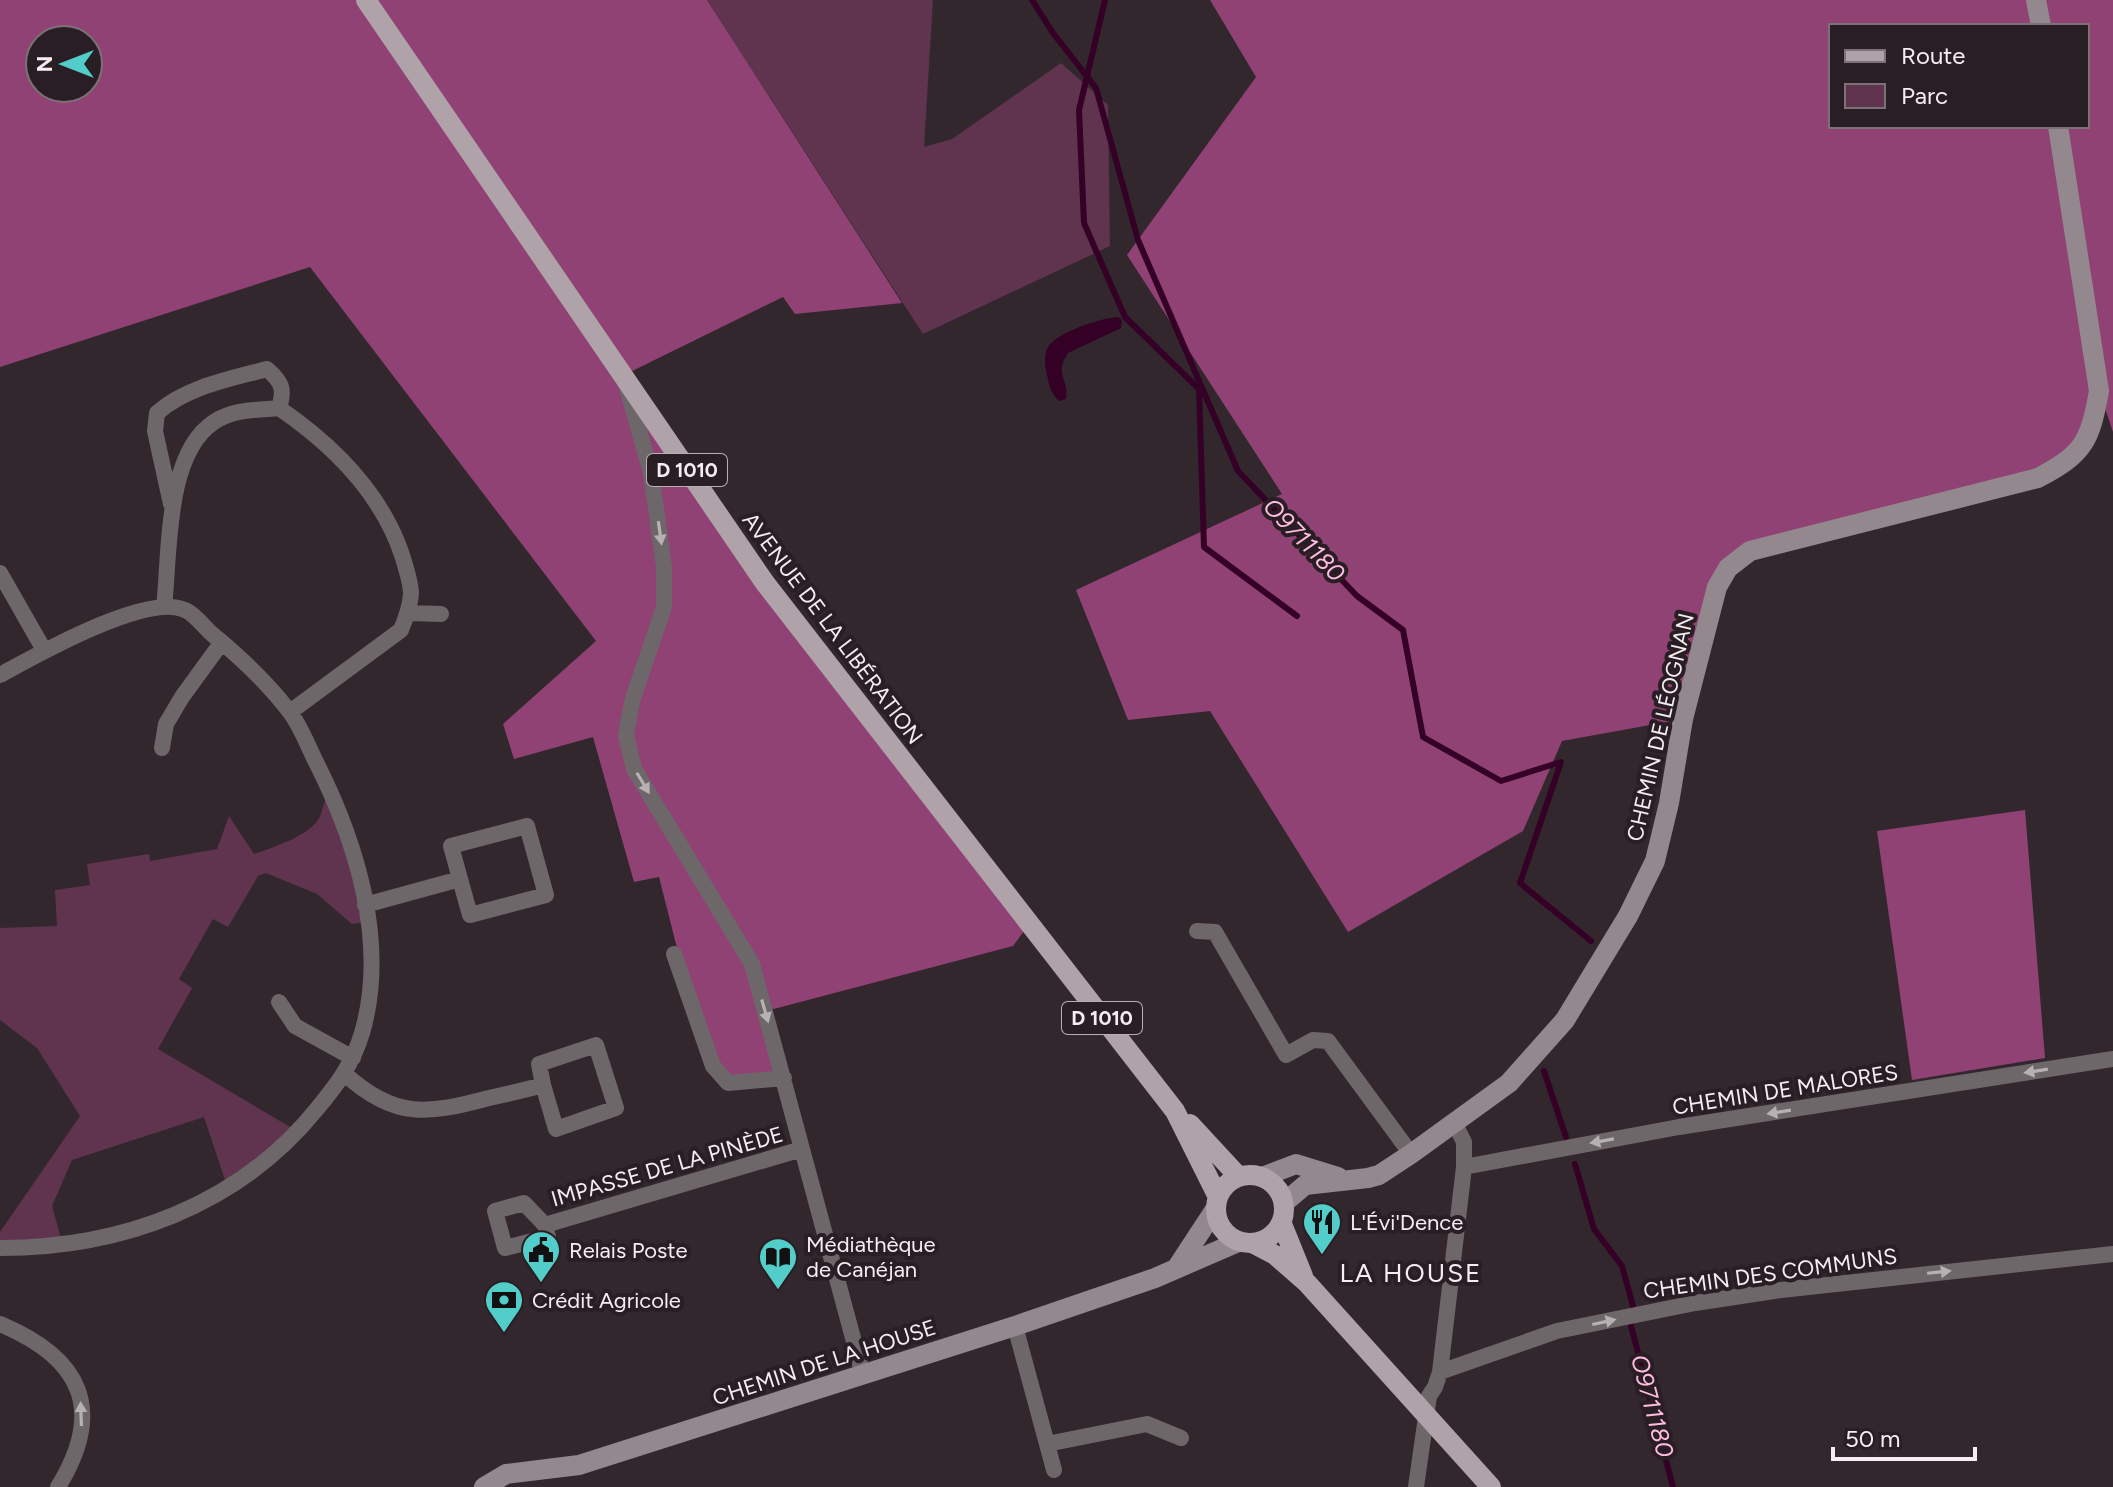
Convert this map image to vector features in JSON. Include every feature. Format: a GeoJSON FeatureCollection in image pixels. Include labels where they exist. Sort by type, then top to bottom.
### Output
{"type":"FeatureCollection","features":[{"type":"Feature","properties":{"kind":"main road","name":"AVENUE DE LA LIBÉRATION"},"geometry":{"type":"LineString","coordinates":[[366,0],[765,583],[1175,1111],[1239,1177]]}},
{"type":"Feature","properties":{"kind":"main road","name":"AVENUE DE LA LIBÉRATION"},"geometry":{"type":"LineString","coordinates":[[1175,1111],[1217,1203]]}},
{"type":"Feature","properties":{"kind":"main road"},"geometry":{"type":"LineString","coordinates":[[1307,1283],[1274,1184],[1262,1177],[1239,1177],[1230,1181],[1217,1203],[1217,1217],[1224,1232],[1275,1255],[1307,1283],[1491,1487]]}},
{"type":"Feature","properties":{"kind":"main road"},"geometry":{"type":"LineString","coordinates":[[1246,1243],[1275,1234],[1283,1213]]}},
{"type":"Feature","properties":{"kind":"street"},"geometry":{"type":"LineString","coordinates":[[2036,0],[2041,24]]}},
{"type":"Feature","properties":{"kind":"street","name":"CHEMIN DE LÉOGNAN"},"geometry":{"type":"LineString","coordinates":[[1283,1213],[1305,1185],[1379,1175],[1509,1083],[1550,1039],[1605,957],[1645,882],[1662,837],[1683,719],[1717,587],[1728,568],[1750,551],[2038,478],[2060,466],[2084,445],[2094,418],[2099,391],[2058,128]]}},
{"type":"Feature","properties":{"kind":"street"},"geometry":{"type":"LineString","coordinates":[[173,513],[155,431],[157,413],[168,403],[212,384],[267,369],[281,381],[284,394],[279,408]]}},
{"type":"Feature","properties":{"kind":"street","name":"IMPASSE DE LA PINÈDE"},"geometry":{"type":"LineString","coordinates":[[623,375],[651,473],[664,567],[664,607],[633,698],[628,723],[626,735],[630,754],[634,769],[752,964],[863,1375]]}},
{"type":"Feature","properties":{"kind":"street"},"geometry":{"type":"LineString","coordinates":[[164,607],[173,513],[181,470],[199,436],[213,422],[232,413],[279,408],[310,429],[336,453],[385,515],[407,572],[411,593],[401,630],[290,712]]}},
{"type":"Feature","properties":{"kind":"street"},"geometry":{"type":"LineString","coordinates":[[0,573],[44,650]]}},
{"type":"Feature","properties":{"kind":"street"},"geometry":{"type":"LineString","coordinates":[[0,675],[82,632],[142,610],[164,607],[185,610],[238,655],[290,712],[342,821],[359,871],[370,945],[369,1002],[362,1033],[349,1066],[307,1121],[275,1155],[204,1202],[155,1224],[112,1237],[63,1246],[0,1248]]}},
{"type":"Feature","properties":{"kind":"street"},"geometry":{"type":"LineString","coordinates":[[408,613],[441,614]]}},
{"type":"Feature","properties":{"kind":"street"},"geometry":{"type":"LineString","coordinates":[[162,748],[166,724],[222,642]]}},
{"type":"Feature","properties":{"kind":"street"},"geometry":{"type":"LineString","coordinates":[[527,826],[546,895],[470,915],[460,879],[451,846],[527,826]]}},
{"type":"Feature","properties":{"kind":"street"},"geometry":{"type":"LineString","coordinates":[[365,905],[460,879]]}},
{"type":"Feature","properties":{"kind":"street"},"geometry":{"type":"LineString","coordinates":[[1197,931],[1215,932],[1286,1055],[1313,1040],[1328,1041],[1411,1154]]}},
{"type":"Feature","properties":{"kind":"street"},"geometry":{"type":"LineString","coordinates":[[674,954],[713,1066],[728,1083],[784,1078]]}},
{"type":"Feature","properties":{"kind":"street"},"geometry":{"type":"LineString","coordinates":[[279,1002],[295,1026],[349,1066],[376,1096],[413,1111],[459,1107],[543,1085]]}},
{"type":"Feature","properties":{"kind":"street"},"geometry":{"type":"LineString","coordinates":[[596,1045],[616,1108],[556,1129],[543,1085],[539,1064],[596,1045]]}},
{"type":"Feature","properties":{"kind":"street","name":"CHEMIN DE MALORES"},"geometry":{"type":"LineString","coordinates":[[1464,1167],[1679,1127],[2113,1059]]}},
{"type":"Feature","properties":{"kind":"street"},"geometry":{"type":"LineString","coordinates":[[1416,1487],[1429,1396],[1440,1372],[1464,1167],[1464,1142],[1455,1124]]}},
{"type":"Feature","properties":{"kind":"street","name":"IMPASSE DE LA PINÈDE"},"geometry":{"type":"LineString","coordinates":[[545,1225],[802,1149]]}},
{"type":"Feature","properties":{"kind":"street"},"geometry":{"type":"LineString","coordinates":[[1262,1177],[1296,1164],[1349,1180]]}},
{"type":"Feature","properties":{"kind":"street"},"geometry":{"type":"LineString","coordinates":[[1176,1269],[1217,1203]]}},
{"type":"Feature","properties":{"kind":"street","name":"CHEMIN DE LA HOUSE"},"geometry":{"type":"LineString","coordinates":[[484,1487],[579,1465],[863,1375],[1015,1326],[1246,1243]]}},
{"type":"Feature","properties":{"kind":"street","name":"CHEMIN DES COMMUNS"},"geometry":{"type":"LineString","coordinates":[[1440,1372],[1557,1331],[1665,1309],[1781,1290],[2113,1254]]}},
{"type":"Feature","properties":{"kind":"street"},"geometry":{"type":"LineString","coordinates":[[0,1324],[44,1347],[77,1382],[84,1416],[79,1442],[58,1487]]}},
{"type":"Feature","properties":{"kind":"street"},"geometry":{"type":"LineString","coordinates":[[1015,1326],[1054,1470]]}},
{"type":"Feature","properties":{"kind":"street"},"geometry":{"type":"LineString","coordinates":[[1047,1444],[1147,1424],[1181,1438]]}},
{"type":"Feature","properties":{"kind":"green space"},"geometry":{"type":"Polygon","coordinates":[[[707,0],[933,0],[924,147],[952,139],[1061,63],[1108,105],[1110,246],[923,334],[707,0]]]}},
{"type":"Feature","properties":{"kind":"green space"},"geometry":{"type":"Polygon","coordinates":[[[330,793],[367,922],[352,924],[317,894],[266,873],[258,876],[228,927],[213,919],[179,979],[192,988],[158,1049],[297,1131],[225,1180],[204,1117],[72,1160],[52,1206],[63,1246],[0,1248],[0,1232],[80,1116],[37,1048],[0,1020],[0,928],[57,926],[55,890],[90,885],[87,864],[149,854],[150,861],[217,849],[229,816],[254,854],[281,844],[301,835],[316,823],[330,793]]]}},
{"type":"Feature","properties":{"kind":"shaded area"},"geometry":{"type":"Polygon","coordinates":[[[0,0],[707,0],[902,303],[795,314],[783,297],[624,375],[1029,924],[1013,946],[766,1011],[784,1078],[728,1083],[713,1066],[659,877],[634,882],[593,737],[514,759],[503,724],[596,641],[310,267],[0,367],[0,0]]]}},
{"type":"Feature","properties":{"kind":"shaded area"},"geometry":{"type":"Polygon","coordinates":[[[1210,0],[2113,0],[2113,432],[2100,393],[2060,466],[1750,551],[1728,568],[1683,719],[1562,741],[1523,831],[1348,932],[1210,711],[1128,720],[1076,590],[1282,494],[1127,255],[1256,77],[1210,0]]]}},
{"type":"Feature","properties":{"kind":"shaded area"},"geometry":{"type":"Polygon","coordinates":[[[1118,317],[1122,320],[1121,328],[1068,353],[1062,367],[1066,399],[1059,401],[1052,391],[1046,371],[1048,347],[1070,331],[1118,317]]]}},
{"type":"Feature","properties":{"kind":"shaded area"},"geometry":{"type":"Polygon","coordinates":[[[2025,810],[2045,1058],[1912,1080],[1877,831],[2025,810]]]}},
{"type":"Feature","properties":{"kind":"waterway","name":"O9711180"},"geometry":{"type":"LineString","coordinates":[[1032,0],[1053,33],[1096,88],[1138,240],[1238,471],[1357,596],[1403,630],[1423,737],[1501,781],[1561,762],[1520,883],[1591,941]]}},
{"type":"Feature","properties":{"kind":"waterway"},"geometry":{"type":"LineString","coordinates":[[1105,0],[1079,110],[1084,223],[1125,317],[1199,389],[1204,547],[1297,616]]}},
{"type":"Feature","properties":{"kind":"waterway","name":"O9711180"},"geometry":{"type":"LineString","coordinates":[[1544,1071],[1566,1137]]}},
{"type":"Feature","properties":{"kind":"waterway","name":"O9711180"},"geometry":{"type":"LineString","coordinates":[[1575,1164],[1594,1229],[1622,1266],[1633,1306]]}},
{"type":"Feature","properties":{"kind":"waterway","name":"O9711180"},"geometry":{"type":"LineString","coordinates":[[1631,1326],[1673,1487]]}},
{"type":"Feature","properties":{"kind":"place","name":"L'Évi'Dence"},"geometry":{"type":"Point","coordinates":[1322,1256]}},
{"type":"Feature","properties":{"kind":"place","name":"Relais Poste"},"geometry":{"type":"Point","coordinates":[541,1284]}},
{"type":"Feature","properties":{"kind":"place","name":"Médiathèque de Canéjan"},"geometry":{"type":"Point","coordinates":[778,1291]}},
{"type":"Feature","properties":{"kind":"place","name":"Crédit Agricole"},"geometry":{"type":"Point","coordinates":[504,1334]}},
{"type":"Feature","properties":{"kind":"district","name":"LA HOUSE"},"geometry":{"type":"Point","coordinates":[1411,1273]}}]}
